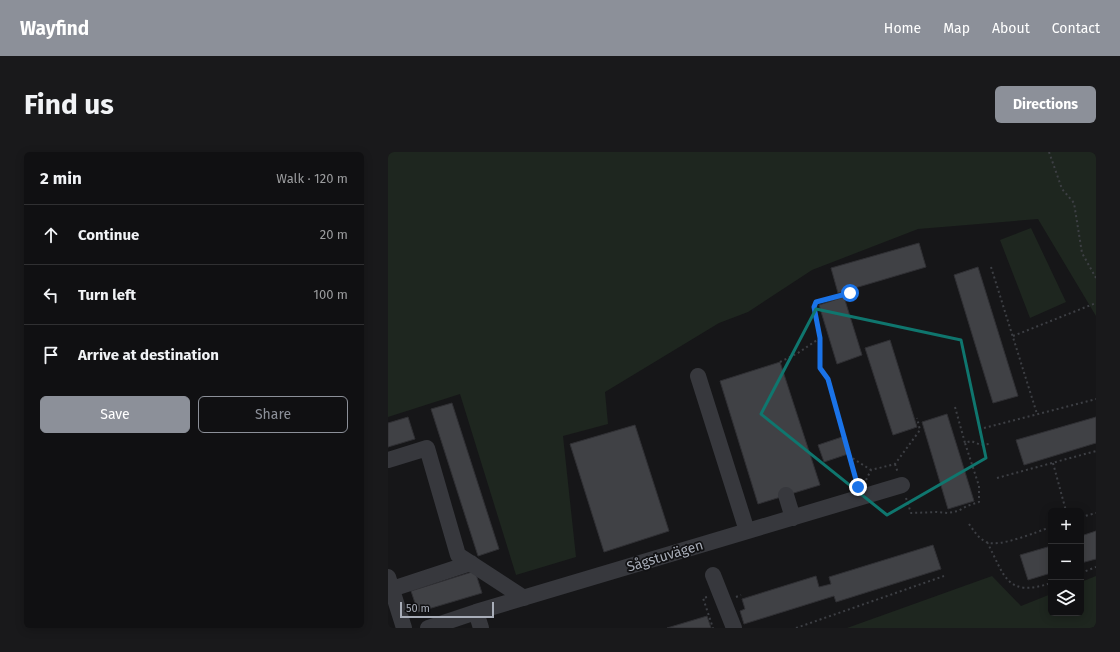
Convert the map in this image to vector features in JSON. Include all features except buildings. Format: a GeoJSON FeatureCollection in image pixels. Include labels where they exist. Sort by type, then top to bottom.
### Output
{"type":"FeatureCollection","features":[{"type":"Feature","properties":{"kind":"street"},"geometry":{"type":"LineString","coordinates":[[698,376],[747,531]]}},
{"type":"Feature","properties":{"kind":"street"},"geometry":{"type":"LineString","coordinates":[[388,460],[427,448],[458,555],[524,598]]}},
{"type":"Feature","properties":{"kind":"street","name":"Sågstuvägen"},"geometry":{"type":"LineString","coordinates":[[428,628],[476,612],[902,485]]}},
{"type":"Feature","properties":{"kind":"street"},"geometry":{"type":"LineString","coordinates":[[786,495],[793,518]]}},
{"type":"Feature","properties":{"kind":"street"},"geometry":{"type":"LineString","coordinates":[[404,628],[390,583],[471,563]]}},
{"type":"Feature","properties":{"kind":"street"},"geometry":{"type":"LineString","coordinates":[[713,575],[734,628]]}},
{"type":"Feature","properties":{"kind":"street"},"geometry":{"type":"LineString","coordinates":[[476,612],[481,628]]}},
{"type":"Feature","properties":{"kind":"path"},"geometry":{"type":"LineString","coordinates":[[1049,152],[1062,189],[1074,203],[1082,253],[1096,278]]}},
{"type":"Feature","properties":{"kind":"path"},"geometry":{"type":"LineString","coordinates":[[991,267],[1037,414]]}},
{"type":"Feature","properties":{"kind":"path"},"geometry":{"type":"LineString","coordinates":[[850,293],[816,302],[814,307],[820,338],[820,368],[828,379],[858,487]]}},
{"type":"Feature","properties":{"kind":"path"},"geometry":{"type":"LineString","coordinates":[[1013,336],[1096,304]]}},
{"type":"Feature","properties":{"kind":"path"},"geometry":{"type":"LineString","coordinates":[[780,362],[791,357],[820,338]]}},
{"type":"Feature","properties":{"kind":"path"},"geometry":{"type":"LineString","coordinates":[[984,428],[1096,399]]}},
{"type":"Feature","properties":{"kind":"path"},"geometry":{"type":"LineString","coordinates":[[911,513],[948,513],[958,511],[979,502],[979,486],[955,407]]}},
{"type":"Feature","properties":{"kind":"path"},"geometry":{"type":"LineString","coordinates":[[895,464],[920,430],[917,418]]}},
{"type":"Feature","properties":{"kind":"path"},"geometry":{"type":"LineString","coordinates":[[965,443],[971,441],[981,445],[989,444]]}},
{"type":"Feature","properties":{"kind":"path"},"geometry":{"type":"LineString","coordinates":[[997,478],[1096,451]]}},
{"type":"Feature","properties":{"kind":"path"},"geometry":{"type":"LineString","coordinates":[[849,456],[871,470]]}},
{"type":"Feature","properties":{"kind":"path"},"geometry":{"type":"LineString","coordinates":[[1053,463],[1065,508]]}},
{"type":"Feature","properties":{"kind":"path"},"geometry":{"type":"LineString","coordinates":[[1084,516],[1096,513]]}},
{"type":"Feature","properties":{"kind":"path"},"geometry":{"type":"LineString","coordinates":[[969,524],[977,536],[987,542],[999,544],[1048,528]]}},
{"type":"Feature","properties":{"kind":"path"},"geometry":{"type":"LineString","coordinates":[[987,542],[1006,579],[1013,585],[1022,588],[1037,588],[1048,584]]}},
{"type":"Feature","properties":{"kind":"path"},"geometry":{"type":"LineString","coordinates":[[1084,572],[1096,567]]}},
{"type":"Feature","properties":{"kind":"path"},"geometry":{"type":"LineString","coordinates":[[796,628],[944,576]]}},
{"type":"Feature","properties":{"kind":"highlighted area"},"geometry":{"type":"Polygon","coordinates":[[[816,309],[961,340],[986,458],[887,515],[761,414],[816,309]]]}},
{"type":"Feature","properties":{"kind":"shaded area"},"geometry":{"type":"Polygon","coordinates":[[[388,152],[1096,152],[1096,316],[1038,219],[918,229],[812,270],[748,312],[719,323],[605,392],[608,424],[563,436],[576,557],[516,575],[460,394],[388,417],[388,152]]]}},
{"type":"Feature","properties":{"kind":"shaded area"},"geometry":{"type":"Polygon","coordinates":[[[1031,228],[1066,302],[1030,318],[1000,240],[1031,228]]]}},
{"type":"Feature","properties":{"kind":"shaded area"},"geometry":{"type":"Polygon","coordinates":[[[992,576],[1021,606],[1048,595],[1048,616],[1084,616],[1084,581],[1096,576],[1096,628],[847,628],[992,576]]]}},
{"type":"Feature","properties":{"kind":"route"},"geometry":{"type":"LineString","coordinates":[[850,293],[816,302],[814,307],[820,338],[820,368],[828,379],[858,487]]}}]}
